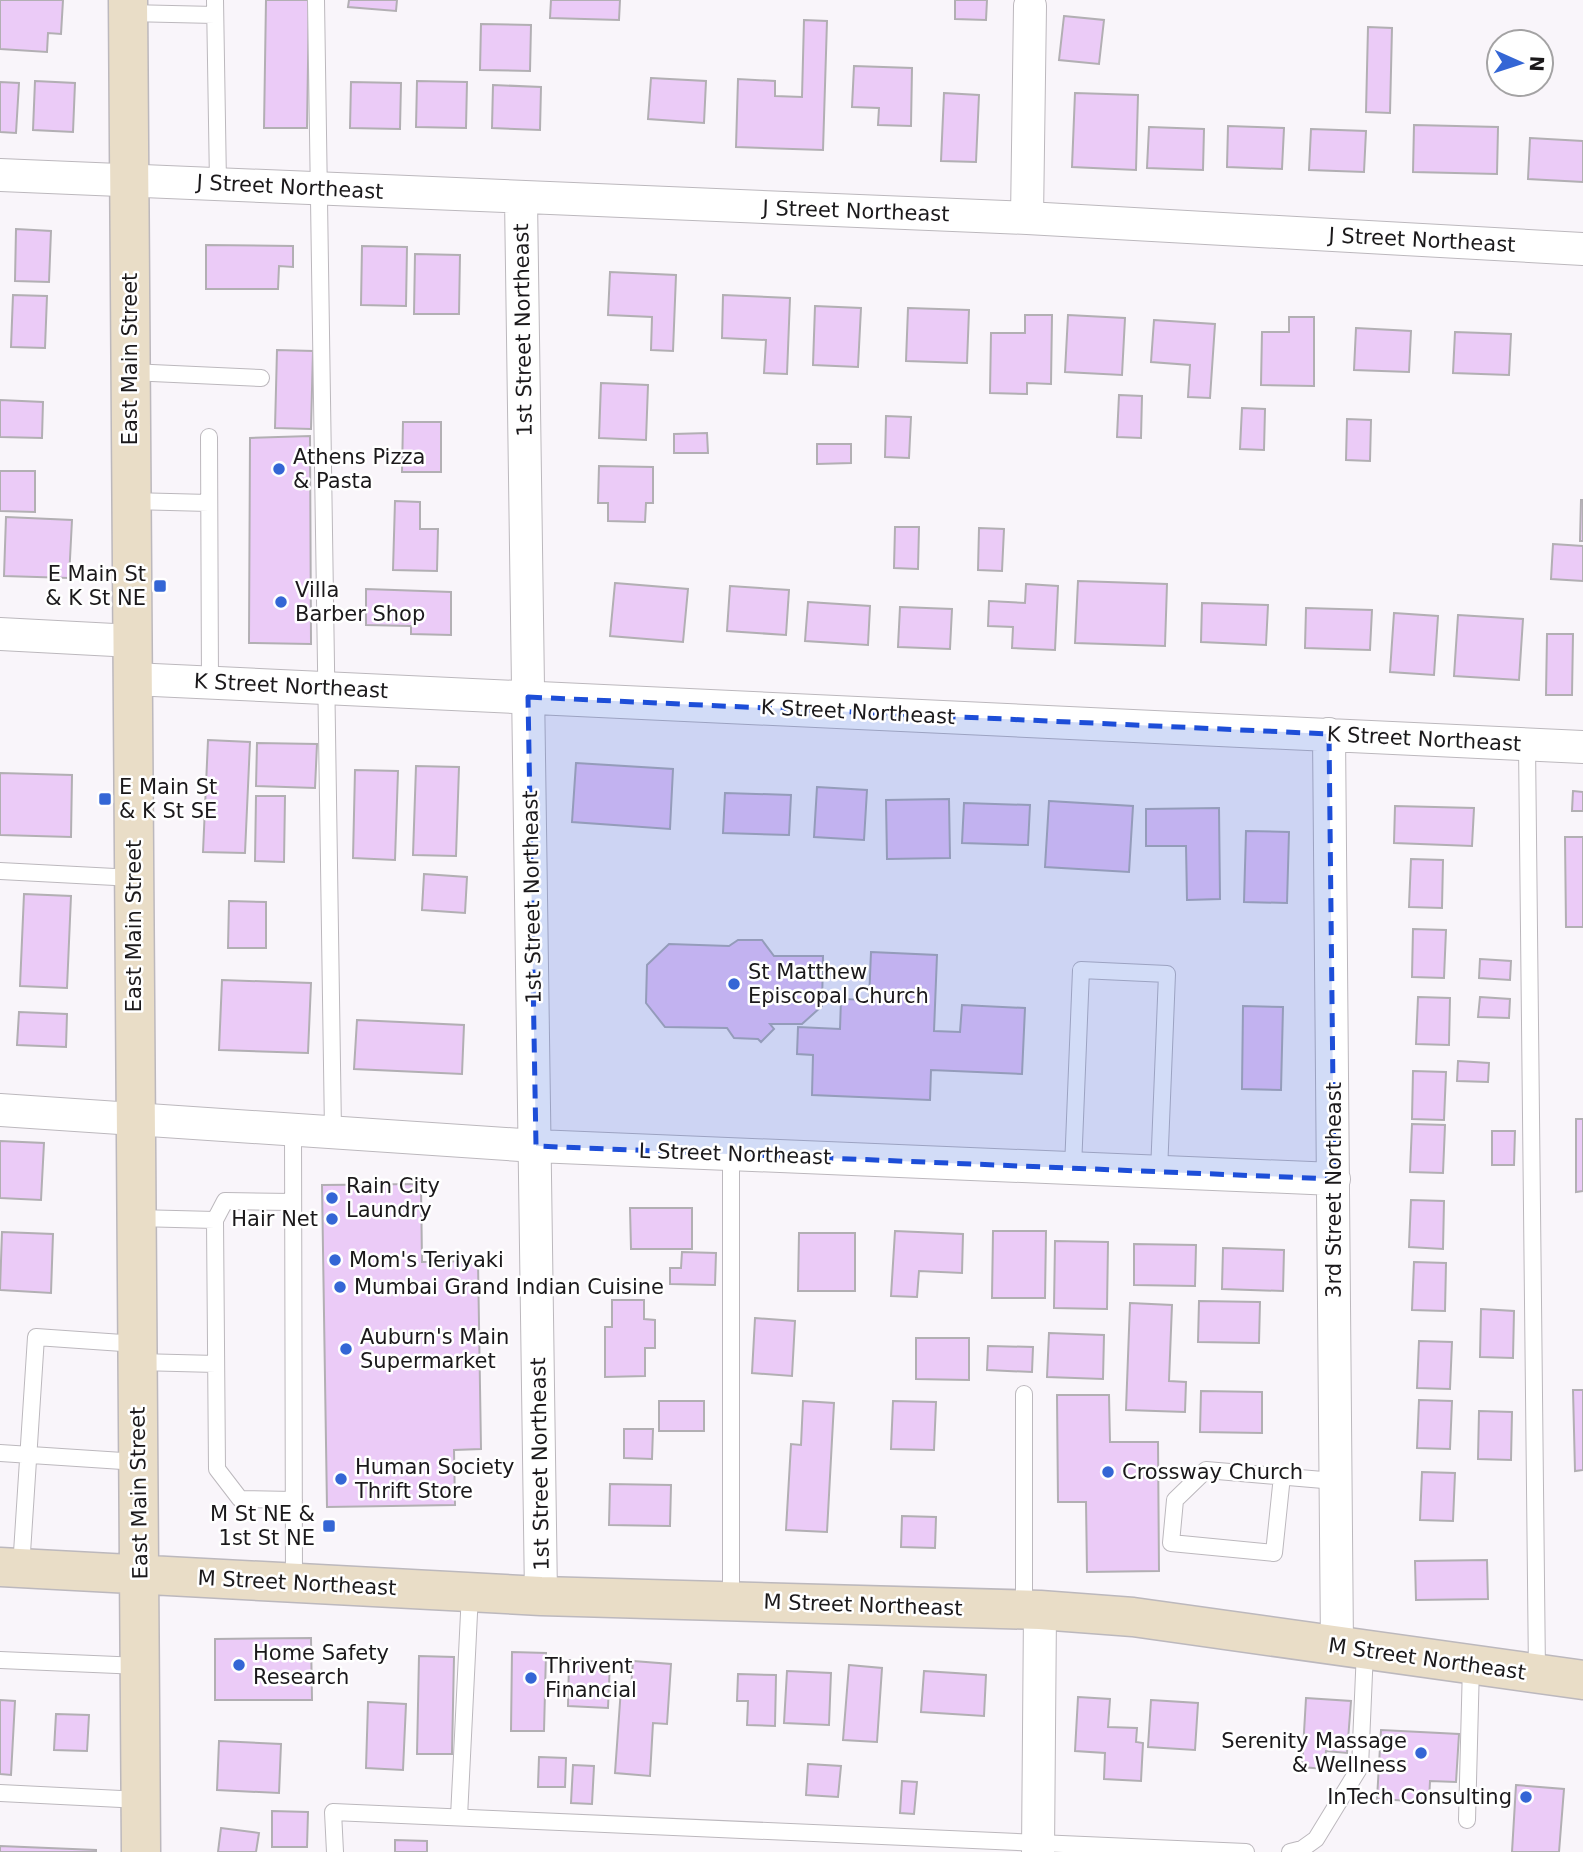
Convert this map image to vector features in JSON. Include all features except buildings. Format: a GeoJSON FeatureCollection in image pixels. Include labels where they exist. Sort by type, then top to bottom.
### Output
{"type":"FeatureCollection","features":[{"type":"Feature","properties":{"kind":"main road","name":"East Main Street"},"geometry":{"type":"LineString","coordinates":[[128,7],[141,1852]]}},
{"type":"Feature","properties":{"kind":"main road","name":"M Street Northeast"},"geometry":{"type":"LineString","coordinates":[[10,1568],[470,1593],[1032,1610],[1133,1617],[1583,1680]]}},
{"type":"Feature","properties":{"kind":"street"},"geometry":{"type":"LineString","coordinates":[[1027,218],[1030,6]]}},
{"type":"Feature","properties":{"kind":"street","name":"J Street Northeast"},"geometry":{"type":"LineString","coordinates":[[0,175],[1027,218],[1583,249]]}},
{"type":"Feature","properties":{"kind":"street","name":"1st Street Northeast"},"geometry":{"type":"LineString","coordinates":[[521,198],[541,1596]]}},
{"type":"Feature","properties":{"kind":"street"},"geometry":{"type":"LineString","coordinates":[[0,634],[132,641]]}},
{"type":"Feature","properties":{"kind":"street","name":"K Street Northeast"},"geometry":{"type":"LineString","coordinates":[[132,679],[1583,747]]}},
{"type":"Feature","properties":{"kind":"street","name":"3rd Street Northeast"},"geometry":{"type":"LineString","coordinates":[[1329,734],[1335,1481],[1351,1648]]}},
{"type":"Feature","properties":{"kind":"street","name":"L Street Northeast"},"geometry":{"type":"LineString","coordinates":[[0,1110],[136,1117],[536,1146],[1334,1179]]}},
{"type":"Feature","properties":{"kind":"street"},"geometry":{"type":"LineString","coordinates":[[1032,1610],[1038,1847]]}},
{"type":"Feature","properties":{"kind":"lane"},"geometry":{"type":"LineString","coordinates":[[316,0],[332,1131]]}},
{"type":"Feature","properties":{"kind":"lane"},"geometry":{"type":"LineString","coordinates":[[128,7],[215,7],[218,183]]}},
{"type":"Feature","properties":{"kind":"lane"},"geometry":{"type":"LineString","coordinates":[[130,372],[261,378]]}},
{"type":"Feature","properties":{"kind":"lane"},"geometry":{"type":"LineString","coordinates":[[209,437],[210,683]]}},
{"type":"Feature","properties":{"kind":"lane"},"geometry":{"type":"LineString","coordinates":[[131,501],[209,503]]}},
{"type":"Feature","properties":{"kind":"lane"},"geometry":{"type":"LineString","coordinates":[[1527,744],[1537,1674]]}},
{"type":"Feature","properties":{"kind":"lane"},"geometry":{"type":"LineString","coordinates":[[0,871],[134,878]]}},
{"type":"Feature","properties":{"kind":"lane"},"geometry":{"type":"LineString","coordinates":[[1073,1168],[1081,970],[1167,974],[1159,1172]]}},
{"type":"Feature","properties":{"kind":"lane"},"geometry":{"type":"LineString","coordinates":[[293,1129],[295,1584]]}},
{"type":"Feature","properties":{"kind":"lane"},"geometry":{"type":"LineString","coordinates":[[731,1154],[731,1601]]}},
{"type":"Feature","properties":{"kind":"lane"},"geometry":{"type":"LineString","coordinates":[[293,1202],[225,1201],[215,1220],[217,1469],[240,1499],[294,1500]]}},
{"type":"Feature","properties":{"kind":"lane"},"geometry":{"type":"LineString","coordinates":[[136,1218],[215,1220]]}},
{"type":"Feature","properties":{"kind":"lane"},"geometry":{"type":"LineString","coordinates":[[10,1568],[28,1455],[36,1337],[216,1364]]}},
{"type":"Feature","properties":{"kind":"lane"},"geometry":{"type":"LineString","coordinates":[[1024,1394],[1032,1610]]}},
{"type":"Feature","properties":{"kind":"lane"},"geometry":{"type":"LineString","coordinates":[[0,1453],[138,1462]]}},
{"type":"Feature","properties":{"kind":"lane"},"geometry":{"type":"LineString","coordinates":[[1282,1476],[1274,1553],[1171,1543],[1175,1500],[1206,1470],[1282,1476],[1335,1481]]}},
{"type":"Feature","properties":{"kind":"lane"},"geometry":{"type":"LineString","coordinates":[[460,1817],[470,1593]]}},
{"type":"Feature","properties":{"kind":"lane"},"geometry":{"type":"LineString","coordinates":[[1290,1852],[1302,1849],[1316,1839],[1360,1767],[1351,1648]]}},
{"type":"Feature","properties":{"kind":"lane"},"geometry":{"type":"LineString","coordinates":[[0,1660],[140,1666]]}},
{"type":"Feature","properties":{"kind":"lane"},"geometry":{"type":"LineString","coordinates":[[1467,1820],[1471,1665]]}},
{"type":"Feature","properties":{"kind":"lane"},"geometry":{"type":"LineString","coordinates":[[0,1793],[141,1800]]}},
{"type":"Feature","properties":{"kind":"lane"},"geometry":{"type":"LineString","coordinates":[[335,1852],[333,1811],[1038,1847],[1246,1852]]}},
{"type":"Feature","properties":{"kind":"highlighted area"},"geometry":{"type":"Polygon","coordinates":[[[528,697],[1329,734],[1334,1179],[536,1146],[528,697]]]}},
{"type":"Feature","properties":{"kind":"place","name":"Athens Pizza & Pasta"},"geometry":{"type":"Point","coordinates":[279,469]}},
{"type":"Feature","properties":{"kind":"place","name":"E Main St & K St NE"},"geometry":{"type":"Point","coordinates":[160,586]}},
{"type":"Feature","properties":{"kind":"place","name":"Villa Barber Shop"},"geometry":{"type":"Point","coordinates":[281,602]}},
{"type":"Feature","properties":{"kind":"place","name":"E Main St & K St SE"},"geometry":{"type":"Point","coordinates":[105,799]}},
{"type":"Feature","properties":{"kind":"place","name":"St Matthew Episcopal Church"},"geometry":{"type":"Point","coordinates":[734,984]}},
{"type":"Feature","properties":{"kind":"place","name":"Rain City Laundry"},"geometry":{"type":"Point","coordinates":[332,1198]}},
{"type":"Feature","properties":{"kind":"place","name":"Hair Net"},"geometry":{"type":"Point","coordinates":[332,1219]}},
{"type":"Feature","properties":{"kind":"place","name":"Mom's Teriyaki"},"geometry":{"type":"Point","coordinates":[335,1260]}},
{"type":"Feature","properties":{"kind":"place","name":"Mumbai Grand Indian Cuisine"},"geometry":{"type":"Point","coordinates":[340,1287]}},
{"type":"Feature","properties":{"kind":"place","name":"Auburn's Main Supermarket"},"geometry":{"type":"Point","coordinates":[346,1349]}},
{"type":"Feature","properties":{"kind":"place","name":"Crossway Church"},"geometry":{"type":"Point","coordinates":[1108,1472]}},
{"type":"Feature","properties":{"kind":"place","name":"Human Society Thrift Store"},"geometry":{"type":"Point","coordinates":[341,1479]}},
{"type":"Feature","properties":{"kind":"place","name":"M St NE & 1st St NE"},"geometry":{"type":"Point","coordinates":[329,1526]}},
{"type":"Feature","properties":{"kind":"place","name":"Home Safety Research"},"geometry":{"type":"Point","coordinates":[239,1665]}},
{"type":"Feature","properties":{"kind":"place","name":"Thrivent Financial"},"geometry":{"type":"Point","coordinates":[531,1678]}},
{"type":"Feature","properties":{"kind":"place","name":"Serenity Massage & Wellness"},"geometry":{"type":"Point","coordinates":[1421,1753]}},
{"type":"Feature","properties":{"kind":"place","name":"InTech Consulting"},"geometry":{"type":"Point","coordinates":[1526,1797]}}]}
